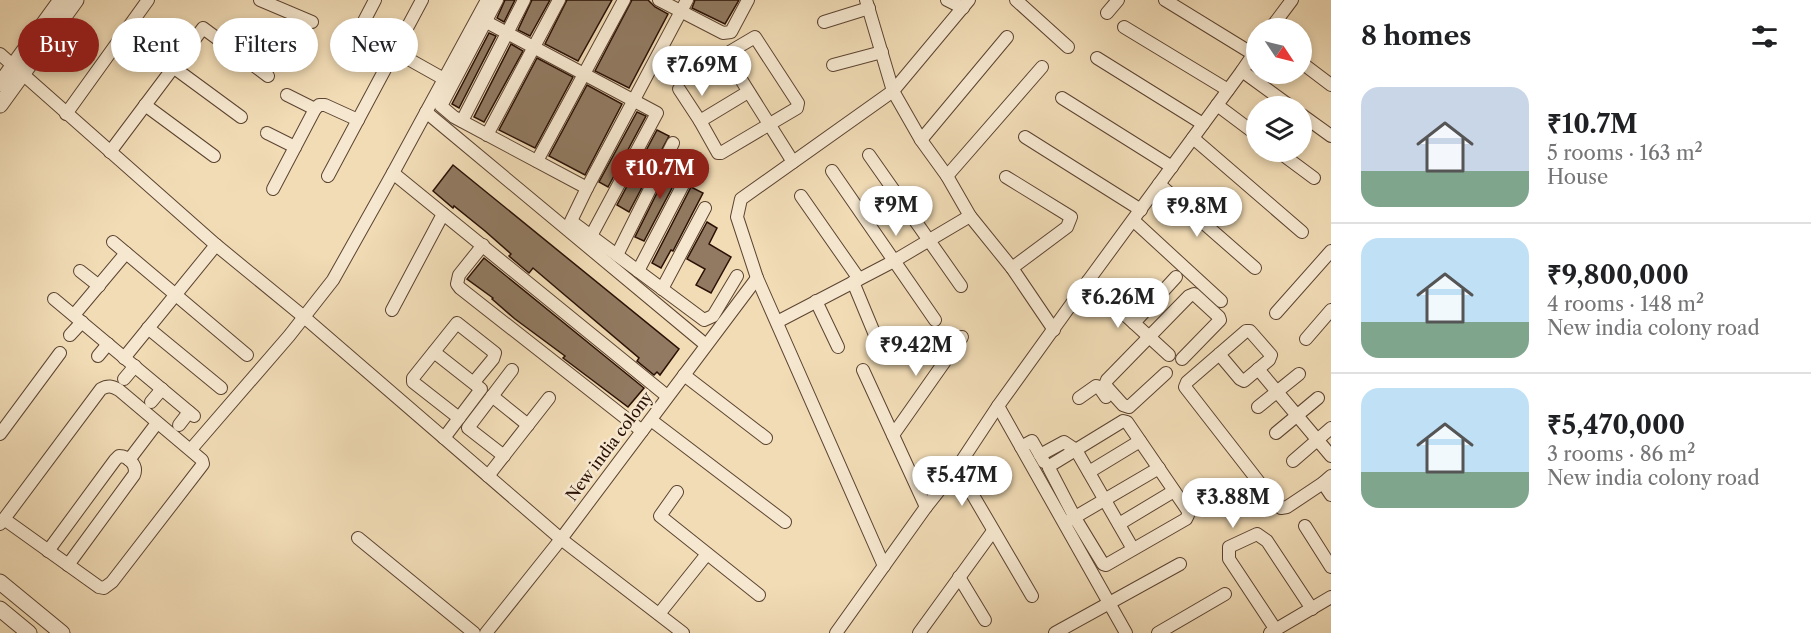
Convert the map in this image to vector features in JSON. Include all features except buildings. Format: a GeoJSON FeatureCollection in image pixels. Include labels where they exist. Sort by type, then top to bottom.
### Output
{"type":"FeatureCollection","features":[{"type":"Feature","properties":{"kind":"street"},"geometry":{"type":"LineString","coordinates":[[50,18],[61,0]]}},
{"type":"Feature","properties":{"kind":"street"},"geometry":{"type":"LineString","coordinates":[[61,18],[76,0]]}},
{"type":"Feature","properties":{"kind":"street"},"geometry":{"type":"LineString","coordinates":[[66,114],[148,0]]}},
{"type":"Feature","properties":{"kind":"street"},"geometry":{"type":"LineString","coordinates":[[260,0],[303,18]]}},
{"type":"Feature","properties":{"kind":"street"},"geometry":{"type":"LineString","coordinates":[[366,18],[375,0]]}},
{"type":"Feature","properties":{"kind":"street"},"geometry":{"type":"LineString","coordinates":[[412,18],[422,0]]}},
{"type":"Feature","properties":{"kind":"street"},"geometry":{"type":"LineString","coordinates":[[487,0],[482,20],[441,106],[454,117],[588,188]]}},
{"type":"Feature","properties":{"kind":"street"},"geometry":{"type":"LineString","coordinates":[[193,447],[333,280],[444,79],[497,0]]}},
{"type":"Feature","properties":{"kind":"street"},"geometry":{"type":"LineString","coordinates":[[462,121],[525,0]]}},
{"type":"Feature","properties":{"kind":"street"},"geometry":{"type":"LineString","coordinates":[[487,135],[559,0]]}},
{"type":"Feature","properties":{"kind":"street"},"geometry":{"type":"LineString","coordinates":[[537,162],[624,0]]}},
{"type":"Feature","properties":{"kind":"street"},"geometry":{"type":"LineString","coordinates":[[659,0],[684,6],[723,33],[731,32],[748,0]]}},
{"type":"Feature","properties":{"kind":"street"},"geometry":{"type":"LineString","coordinates":[[884,566],[757,278],[737,217],[741,199],[894,91],[966,4],[947,0]]}},
{"type":"Feature","properties":{"kind":"street"},"geometry":{"type":"LineString","coordinates":[[1016,0],[1068,47]]}},
{"type":"Feature","properties":{"kind":"street"},"geometry":{"type":"LineString","coordinates":[[1107,13],[1118,0]]}},
{"type":"Feature","properties":{"kind":"street"},"geometry":{"type":"LineString","coordinates":[[1164,0],[1246,46]]}},
{"type":"Feature","properties":{"kind":"street"},"geometry":{"type":"LineString","coordinates":[[1279,18],[1291,0]]}},
{"type":"Feature","properties":{"kind":"street"},"geometry":{"type":"LineString","coordinates":[[824,22],[868,4],[894,91],[921,140],[947,176],[970,216],[1012,268],[1054,330]]}},
{"type":"Feature","properties":{"kind":"street"},"geometry":{"type":"LineString","coordinates":[[684,6],[571,221],[704,320],[713,316],[738,276]]}},
{"type":"Feature","properties":{"kind":"street"},"geometry":{"type":"LineString","coordinates":[[482,20],[657,113],[591,236]]}},
{"type":"Feature","properties":{"kind":"street"},"geometry":{"type":"LineString","coordinates":[[1124,27],[1228,90]]}},
{"type":"Feature","properties":{"kind":"street"},"geometry":{"type":"LineString","coordinates":[[201,29],[268,76]]}},
{"type":"Feature","properties":{"kind":"street"},"geometry":{"type":"LineString","coordinates":[[679,89],[720,153],[770,125],[798,106],[755,37],[689,76]]}},
{"type":"Feature","properties":{"kind":"street"},"geometry":{"type":"LineString","coordinates":[[921,140],[1007,37]]}},
{"type":"Feature","properties":{"kind":"street"},"geometry":{"type":"LineString","coordinates":[[833,65],[882,52]]}},
{"type":"Feature","properties":{"kind":"street"},"geometry":{"type":"LineString","coordinates":[[0,54],[18,70]]}},
{"type":"Feature","properties":{"kind":"street"},"geometry":{"type":"LineString","coordinates":[[725,54],[793,162]]}},
{"type":"Feature","properties":{"kind":"street"},"geometry":{"type":"LineString","coordinates":[[1097,58],[1203,124]]}},
{"type":"Feature","properties":{"kind":"street"},"geometry":{"type":"LineString","coordinates":[[418,64],[444,79]]}},
{"type":"Feature","properties":{"kind":"street"},"geometry":{"type":"LineString","coordinates":[[836,633],[1246,65]]}},
{"type":"Feature","properties":{"kind":"street"},"geometry":{"type":"LineString","coordinates":[[947,176],[1042,67]]}},
{"type":"Feature","properties":{"kind":"street"},"geometry":{"type":"LineString","coordinates":[[0,84],[18,70]]}},
{"type":"Feature","properties":{"kind":"street"},"geometry":{"type":"LineString","coordinates":[[0,105],[18,70]]}},
{"type":"Feature","properties":{"kind":"street"},"geometry":{"type":"LineString","coordinates":[[1242,71],[1276,96]]}},
{"type":"Feature","properties":{"kind":"street"},"geometry":{"type":"LineString","coordinates":[[1312,71],[1331,85]]}},
{"type":"Feature","properties":{"kind":"street"},"geometry":{"type":"LineString","coordinates":[[20,72],[216,245],[304,317],[561,538],[683,633]]}},
{"type":"Feature","properties":{"kind":"street"},"geometry":{"type":"LineString","coordinates":[[110,152],[169,72]]}},
{"type":"Feature","properties":{"kind":"street"},"geometry":{"type":"LineString","coordinates":[[180,72],[242,117]]}},
{"type":"Feature","properties":{"kind":"street"},"geometry":{"type":"LineString","coordinates":[[328,176],[384,72]]}},
{"type":"Feature","properties":{"kind":"street"},"geometry":{"type":"LineString","coordinates":[[700,122],[748,92]]}},
{"type":"Feature","properties":{"kind":"street"},"geometry":{"type":"LineString","coordinates":[[287,95],[315,109]]}},
{"type":"Feature","properties":{"kind":"street"},"geometry":{"type":"LineString","coordinates":[[1062,98],[1172,167]]}},
{"type":"Feature","properties":{"kind":"street"},"geometry":{"type":"LineString","coordinates":[[145,105],[214,156]]}},
{"type":"Feature","properties":{"kind":"street"},"geometry":{"type":"LineString","coordinates":[[273,189],[319,105],[325,105],[358,120]]}},
{"type":"Feature","properties":{"kind":"street"},"geometry":{"type":"LineString","coordinates":[[1217,105],[1246,127]]}},
{"type":"Feature","properties":{"kind":"street"},"geometry":{"type":"LineString","coordinates":[[426,112],[706,345]]}},
{"type":"Feature","properties":{"kind":"street"},"geometry":{"type":"LineString","coordinates":[[1312,122],[1331,136]]}},
{"type":"Feature","properties":{"kind":"street"},"geometry":{"type":"LineString","coordinates":[[267,133],[295,147]]}},
{"type":"Feature","properties":{"kind":"street"},"geometry":{"type":"LineString","coordinates":[[1025,136],[1137,215],[1221,301]]}},
{"type":"Feature","properties":{"kind":"street"},"geometry":{"type":"LineString","coordinates":[[1193,138],[1302,232]]}},
{"type":"Feature","properties":{"kind":"street"},"geometry":{"type":"LineString","coordinates":[[617,255],[673,143]]}},
{"type":"Feature","properties":{"kind":"street"},"geometry":{"type":"LineString","coordinates":[[869,155],[961,286]]}},
{"type":"Feature","properties":{"kind":"street"},"geometry":{"type":"LineString","coordinates":[[1292,162],[1314,178]]}},
{"type":"Feature","properties":{"kind":"street"},"geometry":{"type":"LineString","coordinates":[[832,171],[936,320]]}},
{"type":"Feature","properties":{"kind":"street"},"geometry":{"type":"LineString","coordinates":[[393,173],[667,396]]}},
{"type":"Feature","properties":{"kind":"street"},"geometry":{"type":"LineString","coordinates":[[638,271],[687,177]]}},
{"type":"Feature","properties":{"kind":"street"},"geometry":{"type":"LineString","coordinates":[[1006,177],[1071,217],[1067,227],[1012,268]]}},
{"type":"Feature","properties":{"kind":"street"},"geometry":{"type":"LineString","coordinates":[[1159,184],[1255,268]]}},
{"type":"Feature","properties":{"kind":"street"},"geometry":{"type":"LineString","coordinates":[[801,196],[856,281],[880,347]]}},
{"type":"Feature","properties":{"kind":"street"},"geometry":{"type":"LineString","coordinates":[[662,289],[705,208]]}},
{"type":"Feature","properties":{"kind":"street"},"geometry":{"type":"LineString","coordinates":[[392,310],[443,214]]}},
{"type":"Feature","properties":{"kind":"street"},"geometry":{"type":"LineString","coordinates":[[777,322],[894,261],[970,216]]}},
{"type":"Feature","properties":{"kind":"street"},"geometry":{"type":"LineString","coordinates":[[113,242],[247,355]]}},
{"type":"Feature","properties":{"kind":"street"},"geometry":{"type":"LineString","coordinates":[[124,358],[216,245]]}},
{"type":"Feature","properties":{"kind":"street"},"geometry":{"type":"LineString","coordinates":[[483,245],[459,275],[457,284],[460,288],[642,431]]}},
{"type":"Feature","properties":{"kind":"street"},"geometry":{"type":"LineString","coordinates":[[1276,313],[1331,251]]}},
{"type":"Feature","properties":{"kind":"street"},"geometry":{"type":"LineString","coordinates":[[70,335],[99,286],[126,253]]}},
{"type":"Feature","properties":{"kind":"street"},"geometry":{"type":"LineString","coordinates":[[80,271],[99,286]]}},
{"type":"Feature","properties":{"kind":"street"},"geometry":{"type":"LineString","coordinates":[[1134,323],[1176,277]]}},
{"type":"Feature","properties":{"kind":"street","name":"New india colony"},"geometry":{"type":"LineString","coordinates":[[486,633],[561,538],[757,278]]}},
{"type":"Feature","properties":{"kind":"street"},"geometry":{"type":"LineString","coordinates":[[1088,281],[1169,355]]}},
{"type":"Feature","properties":{"kind":"street"},"geometry":{"type":"LineString","coordinates":[[1166,373],[1128,407],[1105,387],[1107,380],[1149,336],[1189,296],[1194,294],[1220,320],[1182,358]]}},
{"type":"Feature","properties":{"kind":"street"},"geometry":{"type":"LineString","coordinates":[[54,299],[191,414],[179,425]]}},
{"type":"Feature","properties":{"kind":"street"},"geometry":{"type":"LineString","coordinates":[[816,301],[838,346]]}},
{"type":"Feature","properties":{"kind":"street"},"geometry":{"type":"LineString","coordinates":[[1306,339],[1331,310]]}},
{"type":"Feature","properties":{"kind":"street"},"geometry":{"type":"LineString","coordinates":[[459,418],[413,382],[413,378],[454,325],[460,324],[495,353],[474,382]]}},
{"type":"Feature","properties":{"kind":"street"},"geometry":{"type":"LineString","coordinates":[[148,328],[221,388]]}},
{"type":"Feature","properties":{"kind":"street"},"geometry":{"type":"LineString","coordinates":[[1219,354],[1242,381],[1271,356],[1250,331],[1246,331],[1219,354],[1187,382],[1185,387],[1276,504],[1281,508],[1287,507],[1327,479],[1331,495]]}},
{"type":"Feature","properties":{"kind":"street"},"geometry":{"type":"LineString","coordinates":[[893,435],[962,337]]}},
{"type":"Feature","properties":{"kind":"street"},"geometry":{"type":"LineString","coordinates":[[98,356],[108,344]]}},
{"type":"Feature","properties":{"kind":"street"},"geometry":{"type":"LineString","coordinates":[[434,352],[474,382],[481,391],[444,438]]}},
{"type":"Feature","properties":{"kind":"street"},"geometry":{"type":"LineString","coordinates":[[2,426],[60,353]]}},
{"type":"Feature","properties":{"kind":"street"},"geometry":{"type":"LineString","coordinates":[[124,379],[135,366]]}},
{"type":"Feature","properties":{"kind":"street"},"geometry":{"type":"LineString","coordinates":[[1258,369],[1331,456]]}},
{"type":"Feature","properties":{"kind":"street"},"geometry":{"type":"LineString","coordinates":[[504,456],[468,428],[512,370]]}},
{"type":"Feature","properties":{"kind":"street"},"geometry":{"type":"LineString","coordinates":[[863,370],[926,507]]}},
{"type":"Feature","properties":{"kind":"street"},"geometry":{"type":"LineString","coordinates":[[1258,407],[1299,374]]}},
{"type":"Feature","properties":{"kind":"street"},"geometry":{"type":"LineString","coordinates":[[684,375],[766,438]]}},
{"type":"Feature","properties":{"kind":"street"},"geometry":{"type":"LineString","coordinates":[[106,386],[112,386],[202,459],[203,464],[108,586],[104,588],[99,587],[2,522],[101,389],[106,386]]}},
{"type":"Feature","properties":{"kind":"street"},"geometry":{"type":"LineString","coordinates":[[998,406],[1021,447],[1070,521],[1106,565],[1186,519],[1188,511],[1140,441],[1099,387],[1094,387],[1079,398]]}},
{"type":"Feature","properties":{"kind":"street"},"geometry":{"type":"LineString","coordinates":[[152,402],[162,389]]}},
{"type":"Feature","properties":{"kind":"street"},"geometry":{"type":"LineString","coordinates":[[492,396],[528,425]]}},
{"type":"Feature","properties":{"kind":"street"},"geometry":{"type":"LineString","coordinates":[[488,476],[549,398]]}},
{"type":"Feature","properties":{"kind":"street"},"geometry":{"type":"LineString","coordinates":[[1276,433],[1318,398]]}},
{"type":"Feature","properties":{"kind":"street"},"geometry":{"type":"LineString","coordinates":[[651,420],[785,522]]}},
{"type":"Feature","properties":{"kind":"street"},"geometry":{"type":"LineString","coordinates":[[1125,422],[1051,465],[1049,470],[1070,521],[1126,633]]}},
{"type":"Feature","properties":{"kind":"street"},"geometry":{"type":"LineString","coordinates":[[129,460],[158,423]]}},
{"type":"Feature","properties":{"kind":"street"},"geometry":{"type":"LineString","coordinates":[[1293,461],[1331,428]]}},
{"type":"Feature","properties":{"kind":"street"},"geometry":{"type":"LineString","coordinates":[[1021,447],[1032,441],[1042,459],[1064,442],[1076,450],[1133,549]]}},
{"type":"Feature","properties":{"kind":"street"},"geometry":{"type":"LineString","coordinates":[[1089,472],[1140,441]]}},
{"type":"Feature","properties":{"kind":"street"},"geometry":{"type":"LineString","coordinates":[[48,551],[115,460],[119,456],[124,456],[135,466],[134,475],[68,565]]}},
{"type":"Feature","properties":{"kind":"street"},"geometry":{"type":"LineString","coordinates":[[957,468],[1032,596]]}},
{"type":"Feature","properties":{"kind":"street"},"geometry":{"type":"LineString","coordinates":[[1070,521],[1159,468]]}},
{"type":"Feature","properties":{"kind":"street"},"geometry":{"type":"LineString","coordinates":[[1119,524],[1174,491]]}},
{"type":"Feature","properties":{"kind":"street"},"geometry":{"type":"LineString","coordinates":[[677,492],[660,516],[759,595]]}},
{"type":"Feature","properties":{"kind":"street"},"geometry":{"type":"LineString","coordinates":[[1305,526],[1331,567]]}},
{"type":"Feature","properties":{"kind":"street"},"geometry":{"type":"LineString","coordinates":[[919,633],[993,531]]}},
{"type":"Feature","properties":{"kind":"street"},"geometry":{"type":"LineString","coordinates":[[1312,609],[1267,541],[1257,534],[1229,548],[1229,559],[1273,631],[1312,609],[1331,597]]}},
{"type":"Feature","properties":{"kind":"street"},"geometry":{"type":"LineString","coordinates":[[358,538],[474,633]]}},
{"type":"Feature","properties":{"kind":"street"},"geometry":{"type":"LineString","coordinates":[[659,614],[707,554]]}},
{"type":"Feature","properties":{"kind":"street"},"geometry":{"type":"LineString","coordinates":[[1055,633],[1180,564]]}},
{"type":"Feature","properties":{"kind":"street"},"geometry":{"type":"LineString","coordinates":[[959,577],[985,620]]}},
{"type":"Feature","properties":{"kind":"street"},"geometry":{"type":"LineString","coordinates":[[0,582],[62,633]]}},
{"type":"Feature","properties":{"kind":"street"},"geometry":{"type":"LineString","coordinates":[[1158,633],[1225,594]]}},
{"type":"Feature","properties":{"kind":"street"},"geometry":{"type":"LineString","coordinates":[[0,609],[29,633]]}}]}
